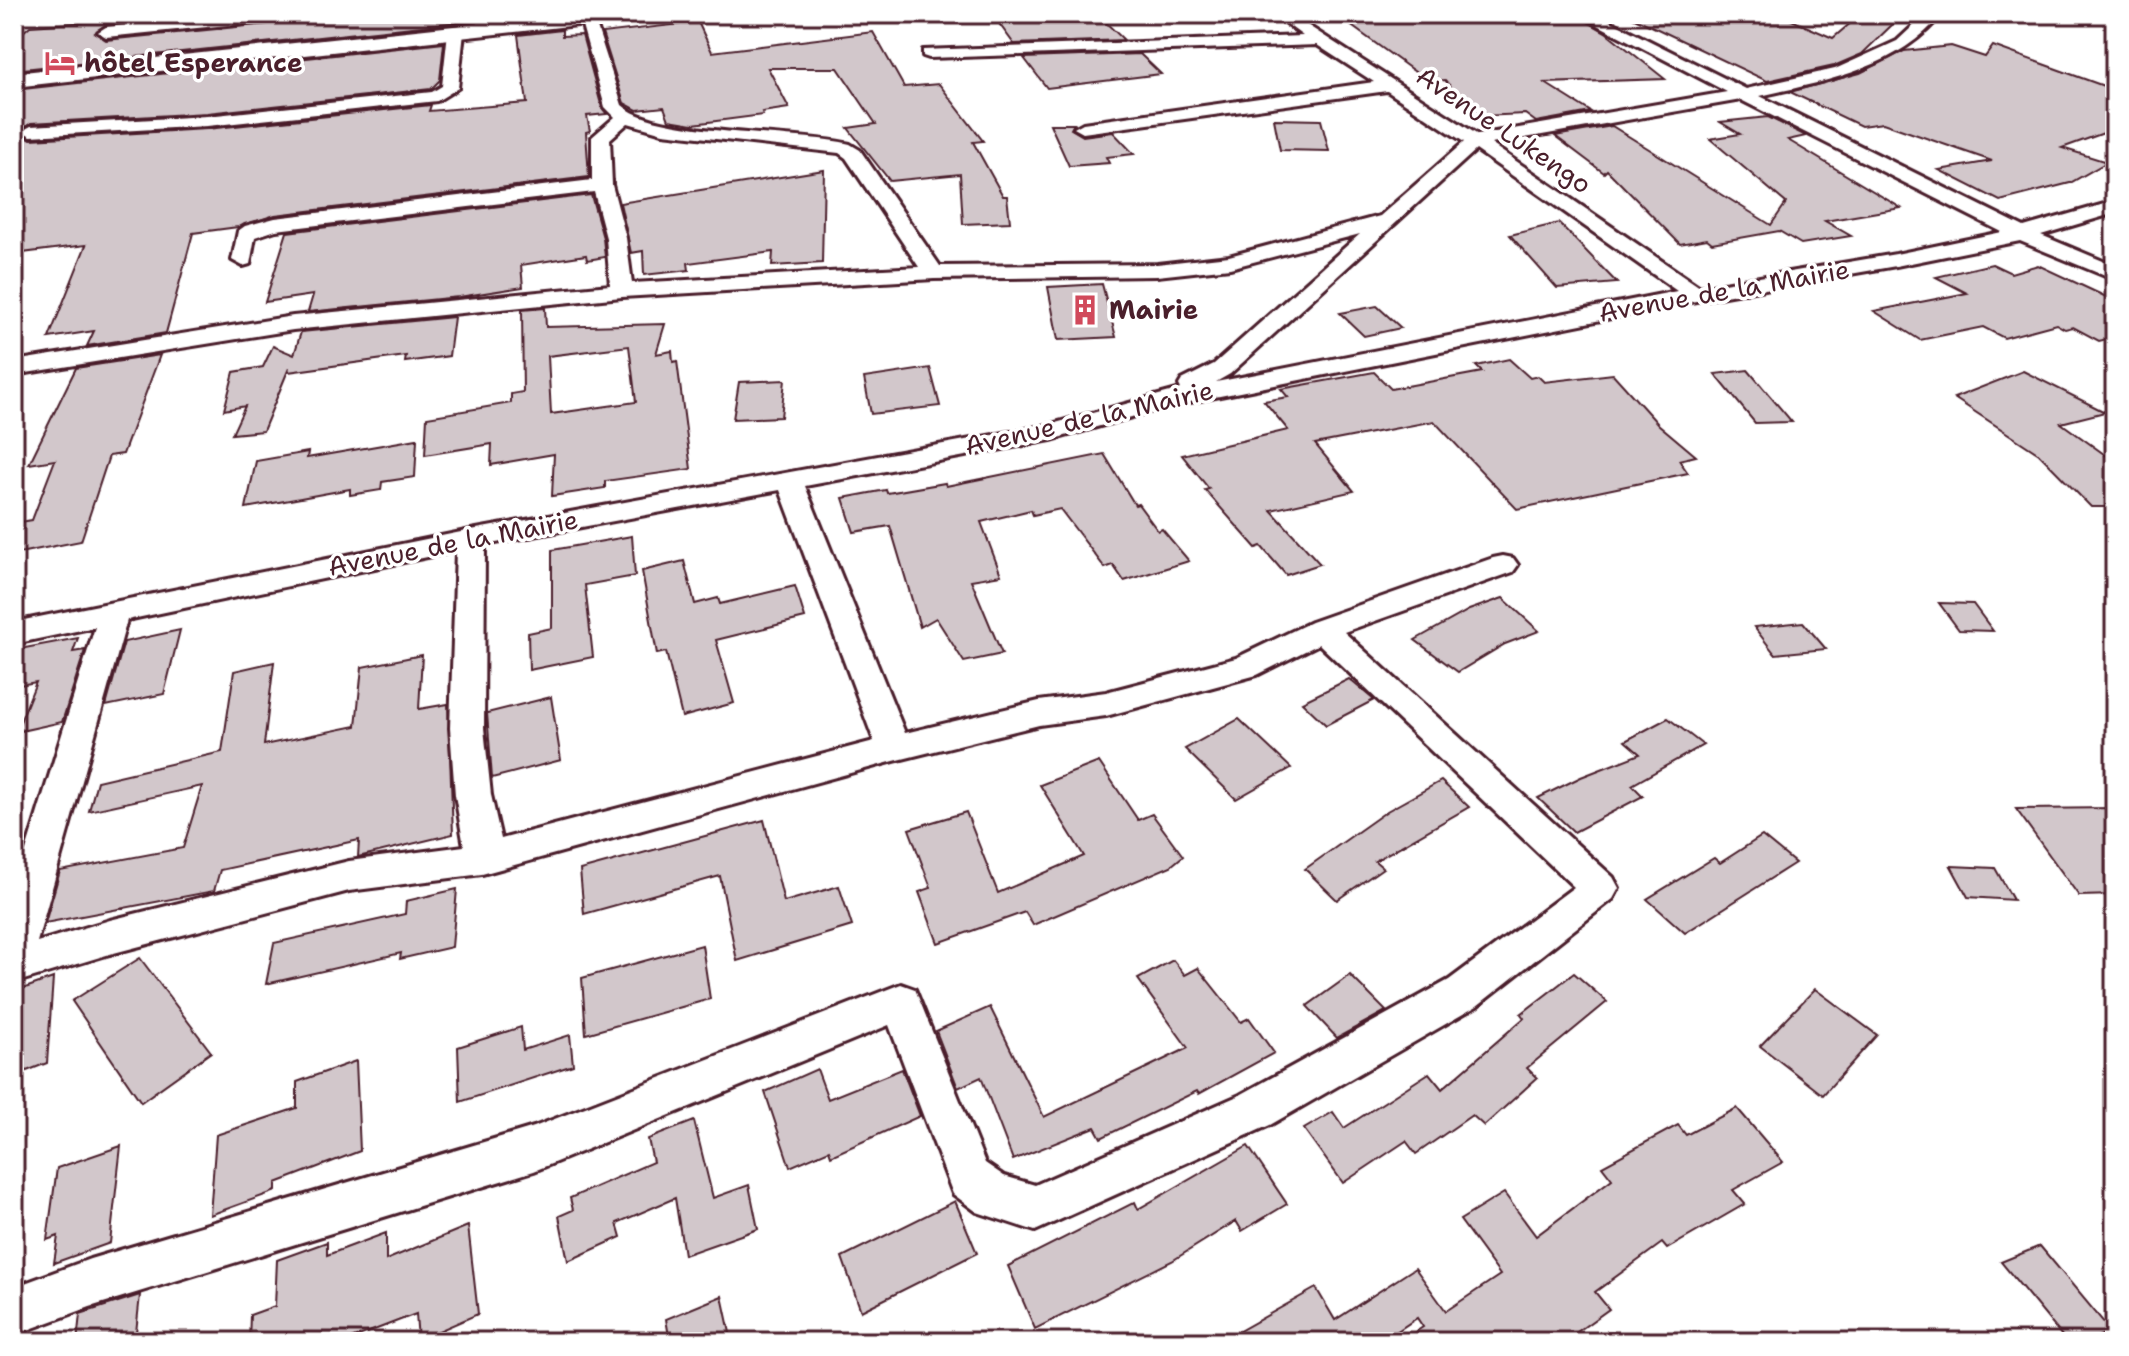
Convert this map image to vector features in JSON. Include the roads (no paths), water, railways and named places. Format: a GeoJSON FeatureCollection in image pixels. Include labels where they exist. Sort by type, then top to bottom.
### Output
{"type":"FeatureCollection","features":[{"type":"Feature","properties":{"kind":"street"},"geometry":{"type":"LineString","coordinates":[[106,32],[209,18],[299,14]]}},
{"type":"Feature","properties":{"kind":"street"},"geometry":{"type":"LineString","coordinates":[[14,80],[456,32],[483,21],[623,14]]}},
{"type":"Feature","properties":{"kind":"street","name":"Avenue Lukengo"},"geometry":{"type":"LineString","coordinates":[[1280,14],[1392,85],[1696,294]]}},
{"type":"Feature","properties":{"kind":"street"},"geometry":{"type":"LineString","coordinates":[[1584,14],[2022,234],[2115,274]]}},
{"type":"Feature","properties":{"kind":"street"},"geometry":{"type":"LineString","coordinates":[[1166,399],[1222,369],[1475,141],[1745,94],[1840,73],[1903,44],[1935,14]]}},
{"type":"Feature","properties":{"kind":"street"},"geometry":{"type":"LineString","coordinates":[[587,18],[614,107],[625,117],[663,128],[844,148],[853,154],[934,273]]}},
{"type":"Feature","properties":{"kind":"street"},"geometry":{"type":"LineString","coordinates":[[31,131],[207,121],[437,96],[450,88],[456,32]]}},
{"type":"Feature","properties":{"kind":"street"},"geometry":{"type":"LineString","coordinates":[[929,53],[1318,40]]}},
{"type":"Feature","properties":{"kind":"street"},"geometry":{"type":"LineString","coordinates":[[1083,128],[1392,85]]}},
{"type":"Feature","properties":{"kind":"street"},"geometry":{"type":"LineString","coordinates":[[622,290],[616,238],[602,185],[601,137],[625,117]]}},
{"type":"Feature","properties":{"kind":"street"},"geometry":{"type":"LineString","coordinates":[[243,260],[245,235],[275,224],[602,185]]}},
{"type":"Feature","properties":{"kind":"street","name":"Avenue de la Mairie"},"geometry":{"type":"LineString","coordinates":[[14,633],[471,539],[1051,432],[1166,399],[1696,294],[1896,260],[2022,234],[2115,207]]}},
{"type":"Feature","properties":{"kind":"street"},"geometry":{"type":"LineString","coordinates":[[14,368],[293,323],[622,290],[934,273],[1157,270],[1230,262],[1388,220]]}},
{"type":"Feature","properties":{"kind":"street"},"geometry":{"type":"LineString","coordinates":[[789,478],[894,748]]}},
{"type":"Feature","properties":{"kind":"street"},"geometry":{"type":"LineString","coordinates":[[471,539],[467,728],[473,795],[483,837],[482,859]]}},
{"type":"Feature","properties":{"kind":"street"},"geometry":{"type":"LineString","coordinates":[[14,966],[110,937],[349,876],[482,859],[894,748],[1039,713],[1106,704],[1246,667],[1322,629],[1503,565]]}},
{"type":"Feature","properties":{"kind":"street"},"geometry":{"type":"LineString","coordinates":[[14,954],[114,613]]}},
{"type":"Feature","properties":{"kind":"street"},"geometry":{"type":"LineString","coordinates":[[14,1311],[90,1283],[534,1149],[901,1002],[969,1178],[993,1196],[1035,1208],[1255,1110],[1463,993],[1600,888],[1322,629]]}},
{"type":"Feature","properties":{"kind":"place","name":"hôtel Esperance"},"geometry":{"type":"Point","coordinates":[60,63]}},
{"type":"Feature","properties":{"kind":"place","name":"Mairie"},"geometry":{"type":"Point","coordinates":[1085,310]}}]}
